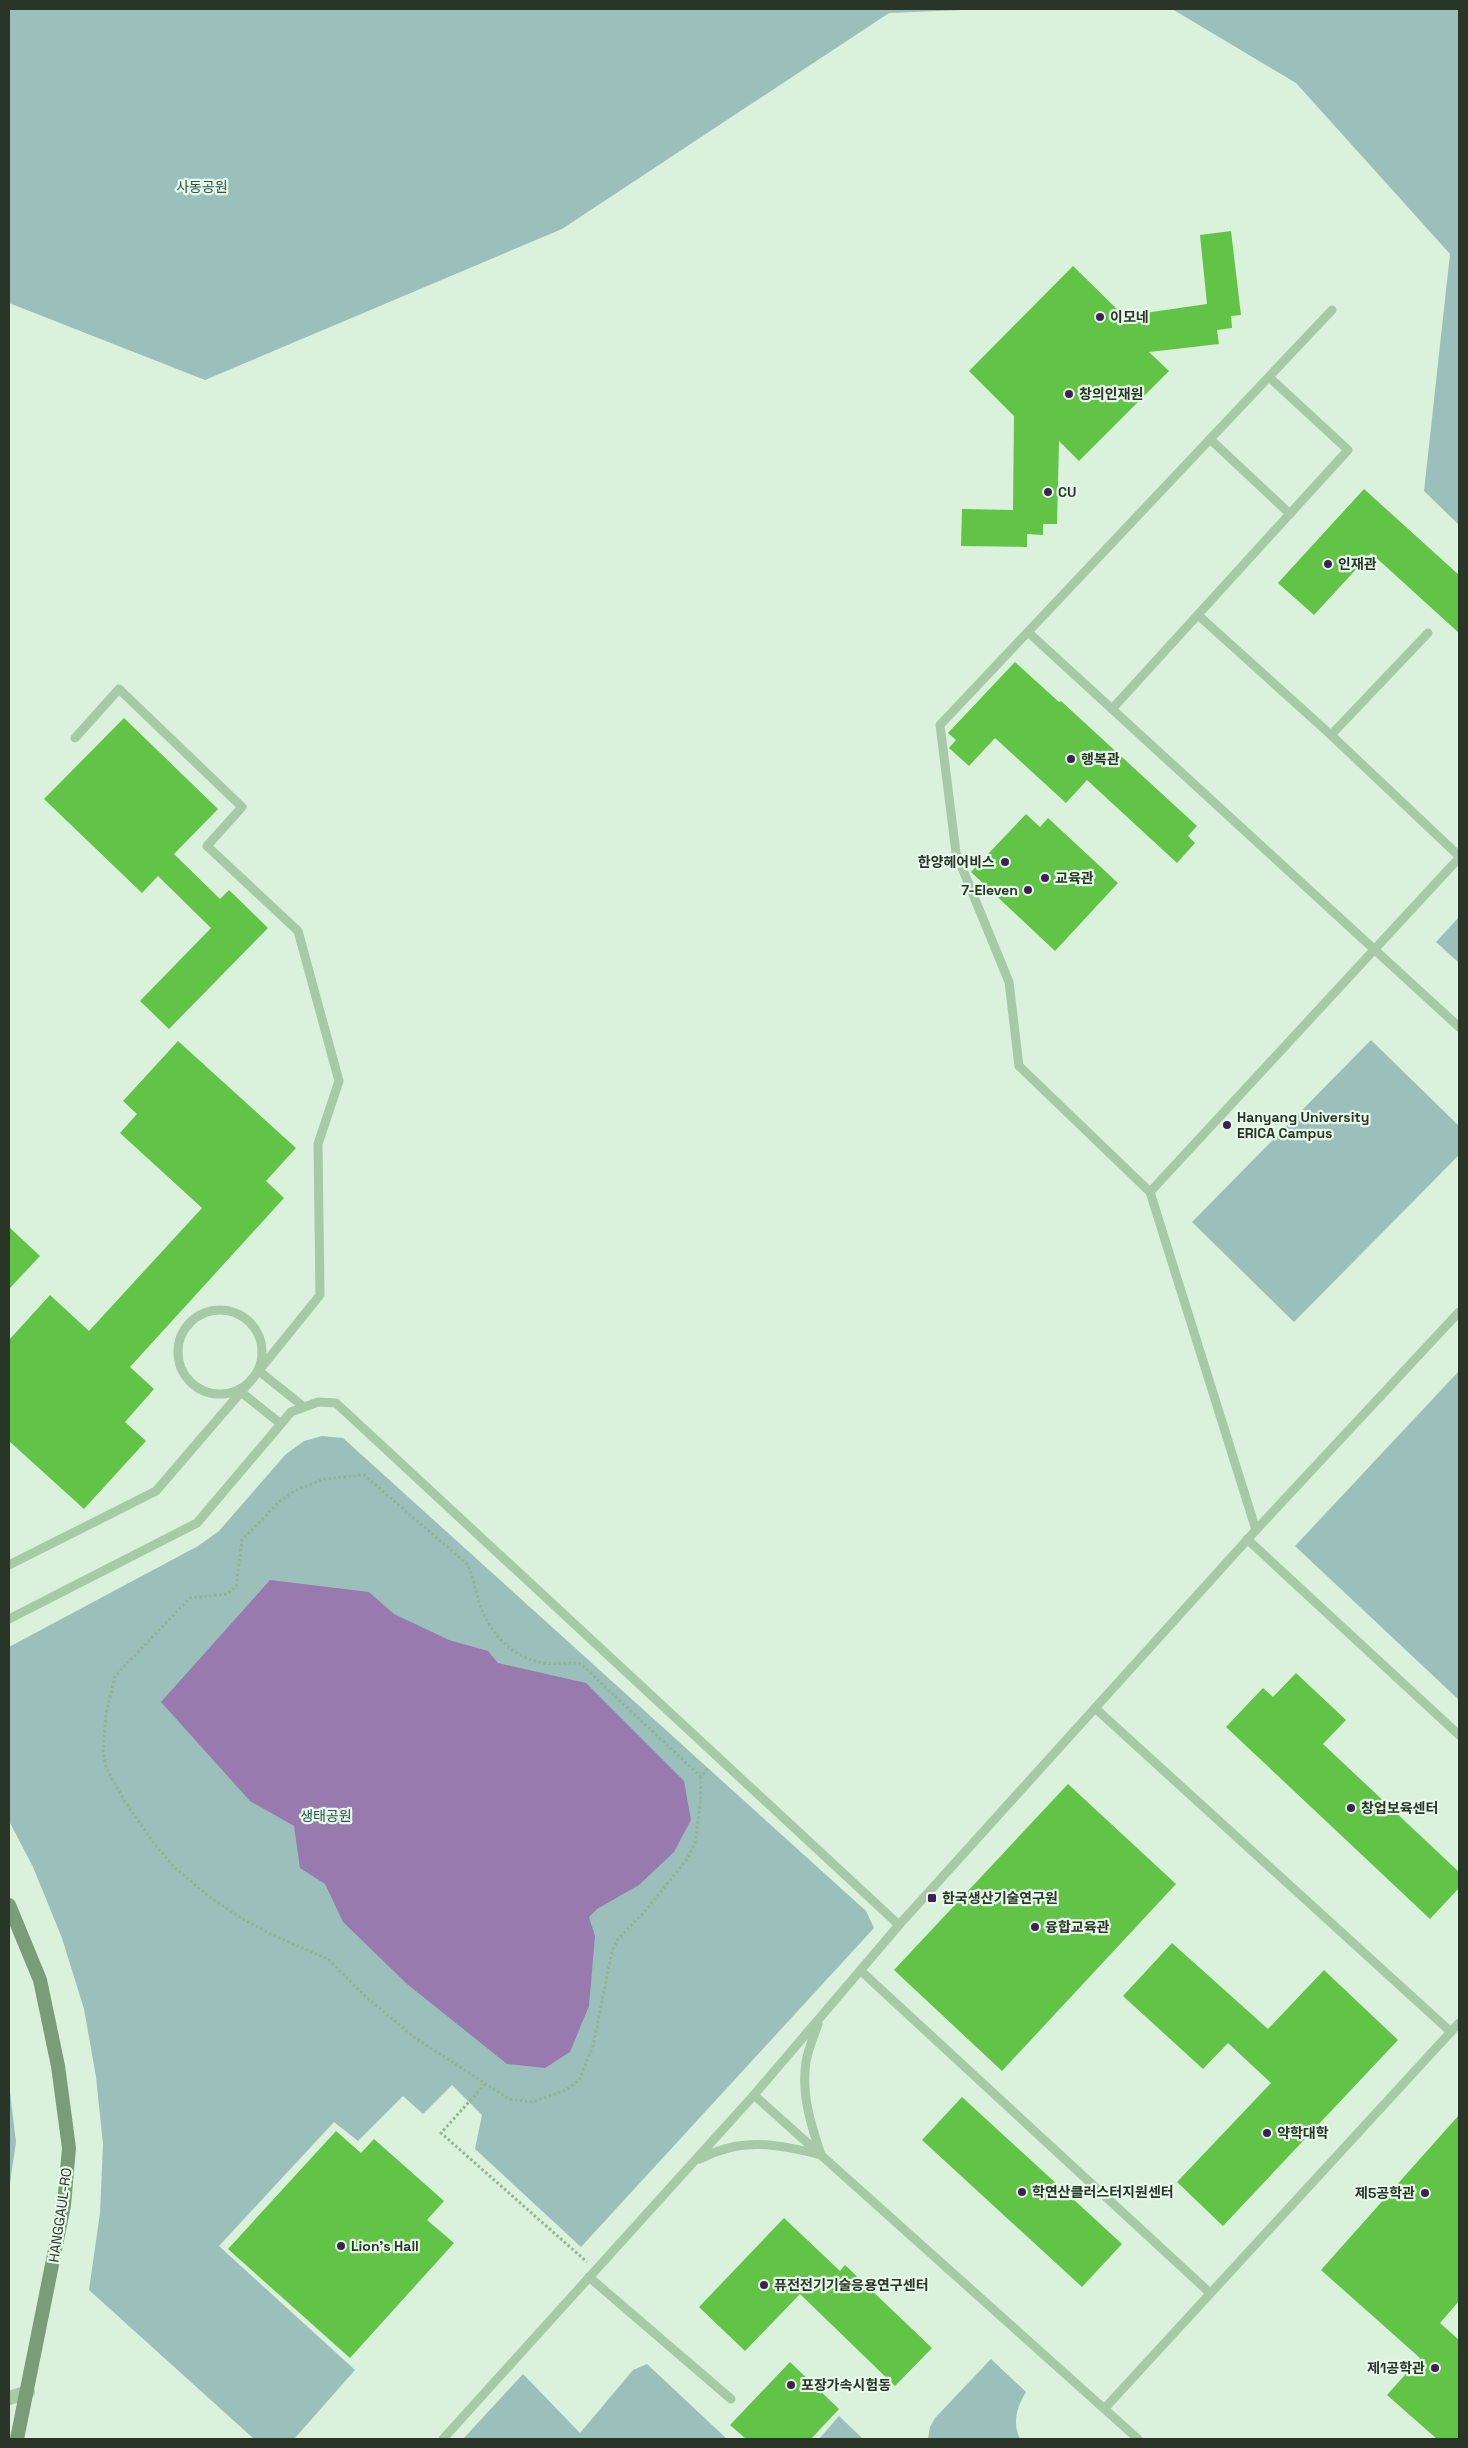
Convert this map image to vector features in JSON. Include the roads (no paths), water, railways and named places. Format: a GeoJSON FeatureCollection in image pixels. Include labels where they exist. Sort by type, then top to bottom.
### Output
{"type":"FeatureCollection","features":[{"type":"Feature","properties":{"kind":"main road","name":"HANGGAUL-RO"},"geometry":{"type":"LineString","coordinates":[[9,1905],[40,1980],[58,2066],[69,2148],[64,2206],[17,2439]]}},
{"type":"Feature","properties":{"kind":"street"},"geometry":{"type":"LineString","coordinates":[[9,2398],[28,2392]]}},
{"type":"Feature","properties":{"kind":"lane"},"geometry":{"type":"LineString","coordinates":[[1256,1530],[1150,1192],[1019,1066],[1008,982],[956,854],[940,725],[1332,310]]}},
{"type":"Feature","properties":{"kind":"lane"},"geometry":{"type":"LineString","coordinates":[[1112,709],[1348,450],[1269,377]]}},
{"type":"Feature","properties":{"kind":"lane"},"geometry":{"type":"LineString","coordinates":[[1210,440],[1290,514]]}},
{"type":"Feature","properties":{"kind":"lane"},"geometry":{"type":"LineString","coordinates":[[1150,1192],[1459,857],[1331,735],[1198,615]]}},
{"type":"Feature","properties":{"kind":"lane"},"geometry":{"type":"LineString","coordinates":[[1028,632],[1459,1027]]}},
{"type":"Feature","properties":{"kind":"lane"},"geometry":{"type":"LineString","coordinates":[[1331,735],[1428,633]]}},
{"type":"Feature","properties":{"kind":"lane"},"geometry":{"type":"LineString","coordinates":[[9,1565],[156,1491],[241,1392],[320,1295],[318,1144],[339,1081],[298,931],[207,846],[242,807],[119,689],[75,738]]}},
{"type":"Feature","properties":{"kind":"lane"},"geometry":{"type":"LineString","coordinates":[[218,1309],[231,1311],[244,1317],[254,1326],[260,1339],[262,1352],[260,1366],[256,1374],[243,1388],[229,1393],[215,1394],[196,1387],[181,1371],[177,1358],[178,1344],[183,1330],[192,1320],[204,1312],[218,1309]]}},
{"type":"Feature","properties":{"kind":"lane"},"geometry":{"type":"LineString","coordinates":[[443,2439],[754,2095],[899,1925],[1247,1539],[1459,1312]]}},
{"type":"Feature","properties":{"kind":"lane"},"geometry":{"type":"LineString","coordinates":[[256,1374],[304,1408]]}},
{"type":"Feature","properties":{"kind":"lane"},"geometry":{"type":"LineString","coordinates":[[241,1392],[281,1424]]}},
{"type":"Feature","properties":{"kind":"lane"},"geometry":{"type":"LineString","coordinates":[[9,1619],[197,1523],[291,1412],[318,1402],[336,1403],[899,1925]]}},
{"type":"Feature","properties":{"kind":"lane"},"geometry":{"type":"LineString","coordinates":[[1247,1539],[1459,1734]]}},
{"type":"Feature","properties":{"kind":"lane"},"geometry":{"type":"LineString","coordinates":[[1095,1708],[1451,2032]]}},
{"type":"Feature","properties":{"kind":"lane"},"geometry":{"type":"LineString","coordinates":[[861,1971],[1210,2293]]}},
{"type":"Feature","properties":{"kind":"lane"},"geometry":{"type":"LineString","coordinates":[[820,2019],[806,2062],[805,2096],[810,2122],[821,2155]]}},
{"type":"Feature","properties":{"kind":"lane"},"geometry":{"type":"LineString","coordinates":[[1105,2408],[1459,2023]]}},
{"type":"Feature","properties":{"kind":"lane"},"geometry":{"type":"LineString","coordinates":[[754,2095],[1138,2439]]}},
{"type":"Feature","properties":{"kind":"lane"},"geometry":{"type":"LineString","coordinates":[[692,2163],[714,2152],[736,2145],[779,2146],[821,2155]]}},
{"type":"Feature","properties":{"kind":"lane"},"geometry":{"type":"LineString","coordinates":[[590,2277],[731,2400]]}},
{"type":"Feature","properties":{"kind":"place","name":"이모네"},"geometry":{"type":"Point","coordinates":[1100,317]}},
{"type":"Feature","properties":{"kind":"place","name":"창의인재원"},"geometry":{"type":"Point","coordinates":[1069,394]}},
{"type":"Feature","properties":{"kind":"place","name":"CU"},"geometry":{"type":"Point","coordinates":[1048,492]}},
{"type":"Feature","properties":{"kind":"place","name":"인재관"},"geometry":{"type":"Point","coordinates":[1328,564]}},
{"type":"Feature","properties":{"kind":"place","name":"행복관"},"geometry":{"type":"Point","coordinates":[1071,759]}},
{"type":"Feature","properties":{"kind":"place","name":"한양헤어비스"},"geometry":{"type":"Point","coordinates":[1005,862]}},
{"type":"Feature","properties":{"kind":"place","name":"교육관"},"geometry":{"type":"Point","coordinates":[1045,878]}},
{"type":"Feature","properties":{"kind":"place","name":"7-Eleven"},"geometry":{"type":"Point","coordinates":[1028,890]}},
{"type":"Feature","properties":{"kind":"place","name":"Hanyang University ERICA Campus"},"geometry":{"type":"Point","coordinates":[1227,1125]}},
{"type":"Feature","properties":{"kind":"place","name":"창업보육센터"},"geometry":{"type":"Point","coordinates":[1351,1808]}},
{"type":"Feature","properties":{"kind":"place","name":"한국생산기술연구원"},"geometry":{"type":"Point","coordinates":[932,1898]}},
{"type":"Feature","properties":{"kind":"place","name":"융합교육관"},"geometry":{"type":"Point","coordinates":[1035,1927]}},
{"type":"Feature","properties":{"kind":"place","name":"약학대학"},"geometry":{"type":"Point","coordinates":[1267,2133]}},
{"type":"Feature","properties":{"kind":"place","name":"학연산클러스터지원센터"},"geometry":{"type":"Point","coordinates":[1022,2192]}},
{"type":"Feature","properties":{"kind":"place","name":"제5공학관"},"geometry":{"type":"Point","coordinates":[1425,2193]}},
{"type":"Feature","properties":{"kind":"place","name":"Lion's Hall"},"geometry":{"type":"Point","coordinates":[341,2246]}},
{"type":"Feature","properties":{"kind":"place","name":"퓨전전기기술응용연구센터"},"geometry":{"type":"Point","coordinates":[764,2285]}},
{"type":"Feature","properties":{"kind":"place","name":"제1공학관"},"geometry":{"type":"Point","coordinates":[1435,2368]}},
{"type":"Feature","properties":{"kind":"place","name":"포장가속시험동"},"geometry":{"type":"Point","coordinates":[791,2385]}},
{"type":"Feature","properties":{"kind":"park label","name":"사동공원"},"geometry":{"type":"Point","coordinates":[202,187]}},
{"type":"Feature","properties":{"kind":"park label","name":"생태공원"},"geometry":{"type":"Point","coordinates":[326,1816]}}]}
